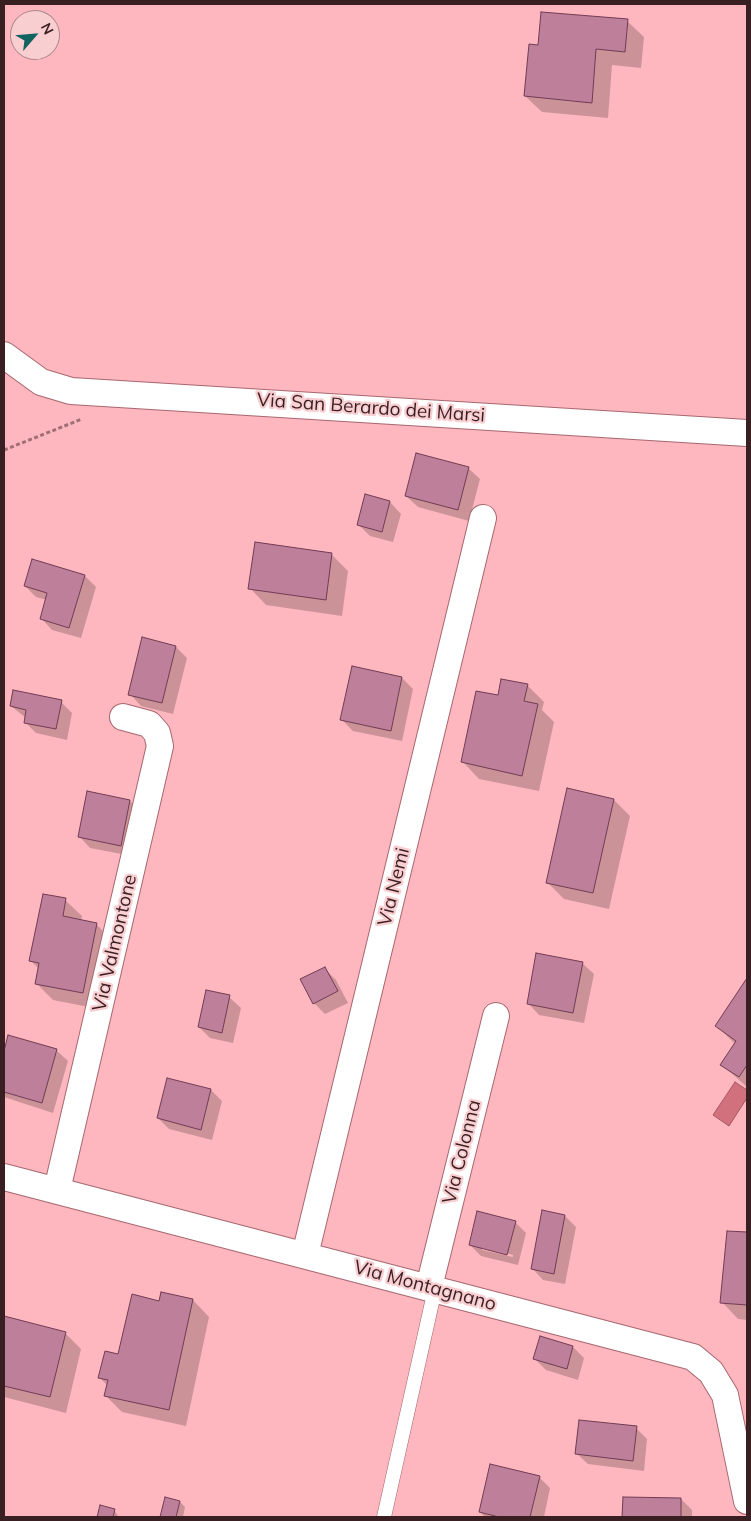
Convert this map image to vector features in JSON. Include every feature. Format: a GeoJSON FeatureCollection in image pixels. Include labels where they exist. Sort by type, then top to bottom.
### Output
{"type":"FeatureCollection","features":[{"type":"Feature","properties":{"kind":"street","name":"Via San Berardo dei Marsi"},"geometry":{"type":"LineString","coordinates":[[4,355],[41,382],[71,391],[747,433]]}},
{"type":"Feature","properties":{"kind":"street","name":"Via Nemi"},"geometry":{"type":"LineString","coordinates":[[305,1255],[483,518]]}},
{"type":"Feature","properties":{"kind":"street","name":"Via Valmontone"},"geometry":{"type":"LineString","coordinates":[[57,1190],[160,746],[157,733],[149,724],[123,717]]}},
{"type":"Feature","properties":{"kind":"street","name":"Via Colonna"},"geometry":{"type":"LineString","coordinates":[[432,1288],[496,1016]]}},
{"type":"Feature","properties":{"kind":"street","name":"Via Montagnano"},"geometry":{"type":"LineString","coordinates":[[4,1177],[680,1352],[697,1359],[711,1372],[725,1396],[747,1501]]}},
{"type":"Feature","properties":{"kind":"lane"},"geometry":{"type":"LineString","coordinates":[[384,1517],[432,1288]]}},
{"type":"Feature","properties":{"kind":"path"},"geometry":{"type":"LineString","coordinates":[[4,450],[86,417]]}},
{"type":"Feature","properties":{"kind":"shaded area"},"geometry":{"type":"Polygon","coordinates":[[[735,1082],[747,1090],[747,1098],[729,1126],[713,1115],[735,1082]]]}},
{"type":"Feature","properties":{"kind":"building"},"geometry":{"type":"Polygon","coordinates":[[[541,12],[628,19],[625,52],[596,49],[592,103],[524,96],[529,44],[538,45],[541,12]]]}},
{"type":"Feature","properties":{"kind":"building"},"geometry":{"type":"Polygon","coordinates":[[[416,453],[469,467],[458,510],[405,496],[416,453]]]}},
{"type":"Feature","properties":{"kind":"building"},"geometry":{"type":"Polygon","coordinates":[[[365,494],[390,501],[382,532],[357,525],[365,494]]]}},
{"type":"Feature","properties":{"kind":"building"},"geometry":{"type":"Polygon","coordinates":[[[255,542],[332,553],[326,600],[248,589],[255,542]]]}},
{"type":"Feature","properties":{"kind":"building"},"geometry":{"type":"Polygon","coordinates":[[[32,559],[85,575],[69,628],[40,619],[47,593],[24,586],[32,559]]]}},
{"type":"Feature","properties":{"kind":"building"},"geometry":{"type":"Polygon","coordinates":[[[142,637],[176,646],[162,703],[128,695],[142,637]]]}},
{"type":"Feature","properties":{"kind":"building"},"geometry":{"type":"Polygon","coordinates":[[[352,666],[402,677],[391,731],[340,720],[352,666]]]}},
{"type":"Feature","properties":{"kind":"building"},"geometry":{"type":"Polygon","coordinates":[[[501,679],[528,684],[524,701],[538,704],[522,776],[461,762],[476,691],[498,695],[501,679]]]}},
{"type":"Feature","properties":{"kind":"building"},"geometry":{"type":"Polygon","coordinates":[[[13,690],[62,700],[56,729],[24,723],[26,710],[10,706],[13,690]]]}},
{"type":"Feature","properties":{"kind":"building"},"geometry":{"type":"Polygon","coordinates":[[[567,788],[614,799],[593,893],[546,883],[567,788]]]}},
{"type":"Feature","properties":{"kind":"building"},"geometry":{"type":"Polygon","coordinates":[[[87,791],[130,800],[121,846],[78,837],[87,791]]]}},
{"type":"Feature","properties":{"kind":"building"},"geometry":{"type":"Polygon","coordinates":[[[43,894],[66,898],[63,916],[97,923],[83,993],[35,984],[39,963],[29,961],[43,894]]]}},
{"type":"Feature","properties":{"kind":"building"},"geometry":{"type":"Polygon","coordinates":[[[536,953],[583,962],[573,1013],[527,1004],[536,953]]]}},
{"type":"Feature","properties":{"kind":"building"},"geometry":{"type":"Polygon","coordinates":[[[325,967],[338,991],[313,1004],[300,979],[325,967]]]}},
{"type":"Feature","properties":{"kind":"building"},"geometry":{"type":"Polygon","coordinates":[[[747,978],[747,1065],[739,1077],[720,1065],[736,1041],[715,1026],[747,978]]]}},
{"type":"Feature","properties":{"kind":"building"},"geometry":{"type":"Polygon","coordinates":[[[206,990],[230,995],[222,1033],[198,1027],[206,990]]]}},
{"type":"Feature","properties":{"kind":"building"},"geometry":{"type":"Polygon","coordinates":[[[8,1035],[57,1049],[42,1103],[4,1092],[4,1051],[8,1035]]]}},
{"type":"Feature","properties":{"kind":"building"},"geometry":{"type":"Polygon","coordinates":[[[167,1078],[211,1089],[201,1130],[157,1118],[167,1078]]]}},
{"type":"Feature","properties":{"kind":"building"},"geometry":{"type":"Polygon","coordinates":[[[542,1210],[565,1215],[554,1274],[531,1269],[542,1210]]]}},
{"type":"Feature","properties":{"kind":"building"},"geometry":{"type":"Polygon","coordinates":[[[477,1211],[516,1221],[507,1255],[469,1245],[477,1211]]]}},
{"type":"Feature","properties":{"kind":"building"},"geometry":{"type":"Polygon","coordinates":[[[727,1231],[747,1232],[747,1305],[720,1303],[727,1231]]]}},
{"type":"Feature","properties":{"kind":"building"},"geometry":{"type":"Polygon","coordinates":[[[161,1292],[193,1299],[169,1410],[104,1396],[108,1380],[98,1378],[105,1351],[118,1354],[132,1294],[159,1301],[161,1292]]]}},
{"type":"Feature","properties":{"kind":"building"},"geometry":{"type":"Polygon","coordinates":[[[4,1316],[66,1332],[50,1397],[4,1386],[4,1316]]]}},
{"type":"Feature","properties":{"kind":"building"},"geometry":{"type":"Polygon","coordinates":[[[540,1336],[573,1346],[567,1369],[533,1359],[540,1336]]]}},
{"type":"Feature","properties":{"kind":"building"},"geometry":{"type":"Polygon","coordinates":[[[579,1420],[637,1426],[633,1461],[575,1454],[579,1420]]]}},
{"type":"Feature","properties":{"kind":"building"},"geometry":{"type":"Polygon","coordinates":[[[490,1464],[540,1476],[530,1517],[499,1517],[479,1512],[490,1464]]]}},
{"type":"Feature","properties":{"kind":"building"},"geometry":{"type":"Polygon","coordinates":[[[165,1497],[180,1501],[176,1517],[160,1517],[165,1497]]]}},
{"type":"Feature","properties":{"kind":"building"},"geometry":{"type":"Polygon","coordinates":[[[623,1497],[681,1498],[681,1517],[622,1517],[623,1497]]]}},
{"type":"Feature","properties":{"kind":"building"},"geometry":{"type":"Polygon","coordinates":[[[100,1505],[115,1509],[113,1517],[97,1517],[100,1505]]]}}]}
